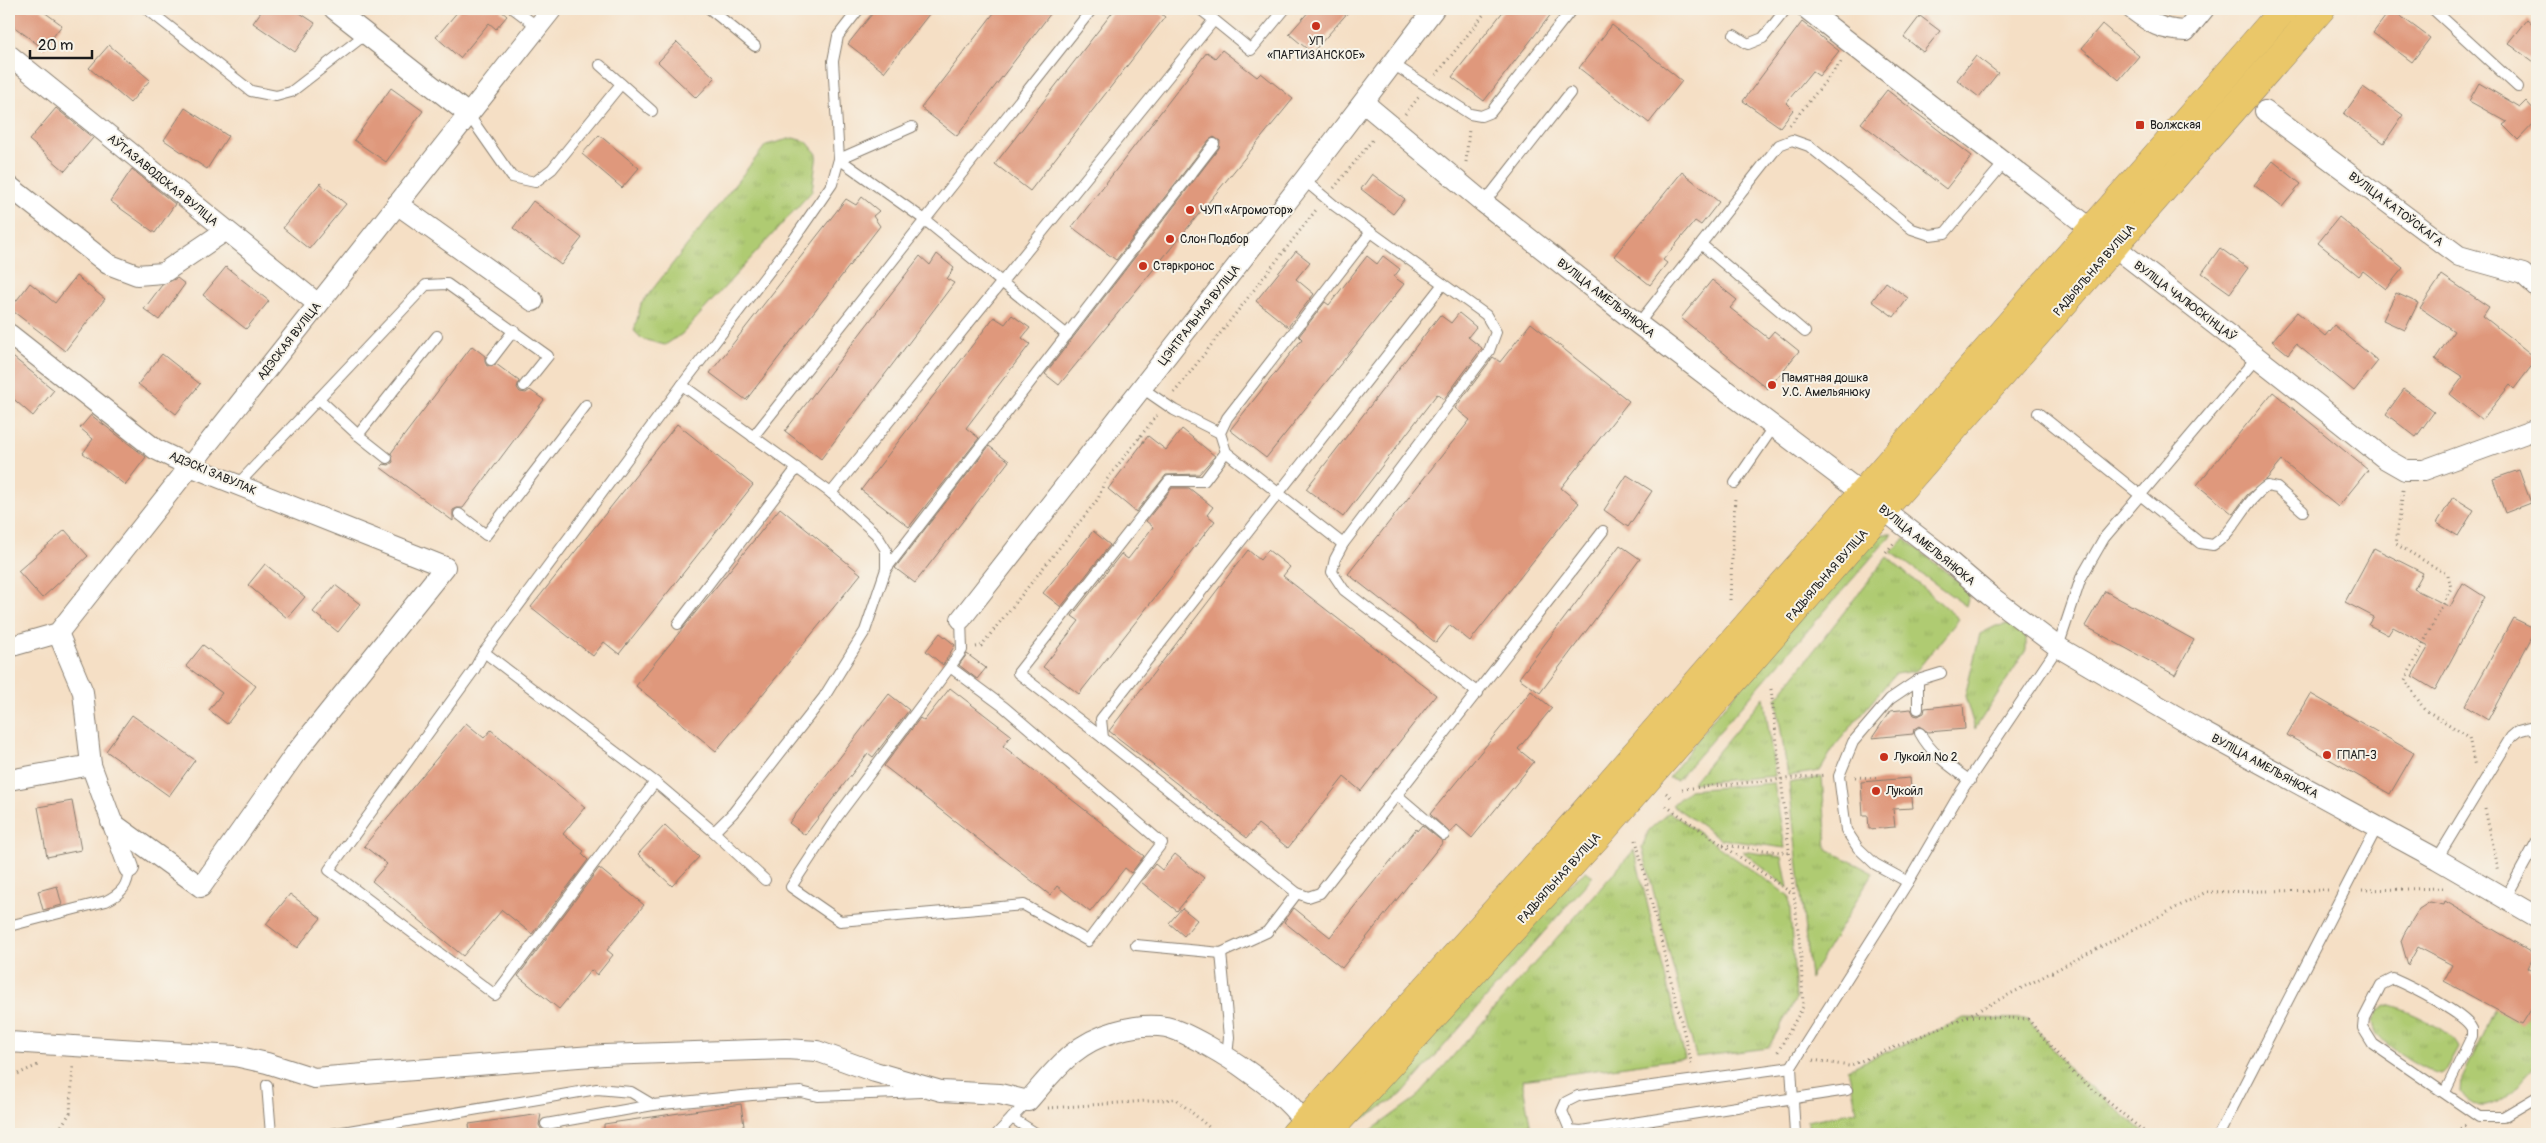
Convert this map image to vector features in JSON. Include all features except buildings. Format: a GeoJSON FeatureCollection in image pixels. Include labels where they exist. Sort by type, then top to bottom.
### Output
{"type":"FeatureCollection","features":[{"type":"Feature","properties":{"kind":"main road","name":"РАДЫЯЛЬНАЯ ВУЛІЦА"},"geometry":{"type":"LineString","coordinates":[[1874,502],[2090,230],[2284,9]]}},
{"type":"Feature","properties":{"kind":"main road","name":"РАДЫЯЛЬНАЯ ВУЛІЦА"},"geometry":{"type":"LineString","coordinates":[[1309,1131],[1582,815],[2114,247],[2321,9]]}},
{"type":"Feature","properties":{"kind":"street"},"geometry":{"type":"LineString","coordinates":[[334,9],[468,114]]}},
{"type":"Feature","properties":{"kind":"street","name":"АДЭСКАЯ ВУЛІЦА"},"geometry":{"type":"LineString","coordinates":[[58,633],[552,9]]}},
{"type":"Feature","properties":{"kind":"street","name":"ЦЭНТРАЛЬНАЯ ВУЛІЦА"},"geometry":{"type":"LineString","coordinates":[[961,619],[1364,103],[1434,9]]}},
{"type":"Feature","properties":{"kind":"street","name":"ВУЛІЦА ЧАЛЮСКІНЦАЎ"},"geometry":{"type":"LineString","coordinates":[[1808,9],[2090,230],[2258,356],[2384,458],[2405,470]]}},
{"type":"Feature","properties":{"kind":"street"},"geometry":{"type":"LineString","coordinates":[[2132,9],[2153,25],[2167,30],[2186,31],[2204,9]]}},
{"type":"Feature","properties":{"kind":"street","name":"АЎТАЗАВОДСКАЯ ВУЛІЦА"},"geometry":{"type":"LineString","coordinates":[[9,55],[225,231],[318,304]]}},
{"type":"Feature","properties":{"kind":"street","name":"ВУЛІЦА АМЕЛЬЯНЮКА"},"geometry":{"type":"LineString","coordinates":[[1364,103],[1484,202],[1638,324],[1874,502],[1989,595],[2058,647],[2202,732],[2437,859],[2537,917]]}},
{"type":"Feature","properties":{"kind":"street","name":"ВУЛІЦА КАТОЎСКАГА"},"geometry":{"type":"LineString","coordinates":[[2265,111],[2459,256],[2523,274],[2537,287]]}},
{"type":"Feature","properties":{"kind":"street"},"geometry":{"type":"LineString","coordinates":[[9,186],[108,264],[137,276],[163,272],[225,231]]}},
{"type":"Feature","properties":{"kind":"street"},"geometry":{"type":"LineString","coordinates":[[397,204],[533,301]]}},
{"type":"Feature","properties":{"kind":"street","name":"АДЭСКІ ЗАВУЛАК"},"geometry":{"type":"LineString","coordinates":[[9,334],[156,449],[190,466],[239,483],[445,566],[294,754],[201,887],[111,822]]}},
{"type":"Feature","properties":{"kind":"street"},"geometry":{"type":"LineString","coordinates":[[2405,470],[2424,470],[2537,429]]}},
{"type":"Feature","properties":{"kind":"street"},"geometry":{"type":"LineString","coordinates":[[9,647],[58,633],[83,692],[91,765],[129,868]]}},
{"type":"Feature","properties":{"kind":"street"},"geometry":{"type":"LineString","coordinates":[[9,780],[91,765]]}},
{"type":"Feature","properties":{"kind":"street"},"geometry":{"type":"LineString","coordinates":[[9,1042],[234,1056],[267,1063],[314,1078],[604,1055],[786,1049],[817,1051],[875,1072],[941,1091],[1000,1094],[1028,1100],[1073,1053],[1096,1040],[1135,1027],[1166,1027],[1227,1056],[1269,1087],[1309,1131]]}},
{"type":"Feature","properties":{"kind":"lane"},"geometry":{"type":"LineString","coordinates":[[147,9],[251,91],[276,96],[291,92],[366,34]]}},
{"type":"Feature","properties":{"kind":"lane"},"geometry":{"type":"LineString","coordinates":[[514,9],[538,27]]}},
{"type":"Feature","properties":{"kind":"lane"},"geometry":{"type":"LineString","coordinates":[[710,9],[754,46]]}},
{"type":"Feature","properties":{"kind":"lane"},"geometry":{"type":"LineString","coordinates":[[655,782],[495,995],[329,870],[474,670],[484,652],[682,385],[794,239],[832,184],[839,159],[833,61],[838,36],[859,9]]}},
{"type":"Feature","properties":{"kind":"lane"},"geometry":{"type":"LineString","coordinates":[[753,436],[1092,9]]}},
{"type":"Feature","properties":{"kind":"lane"},"geometry":{"type":"LineString","coordinates":[[1200,9],[1251,50],[1285,9]]}},
{"type":"Feature","properties":{"kind":"lane"},"geometry":{"type":"LineString","coordinates":[[1393,64],[1470,114],[1481,116],[1491,112],[1572,9]]}},
{"type":"Feature","properties":{"kind":"lane"},"geometry":{"type":"LineString","coordinates":[[1734,35],[1748,44],[1764,38],[1786,9]]}},
{"type":"Feature","properties":{"kind":"lane"},"geometry":{"type":"LineString","coordinates":[[2432,9],[2518,87]]}},
{"type":"Feature","properties":{"kind":"lane"},"geometry":{"type":"LineString","coordinates":[[831,493],[1000,281],[1214,20]]}},
{"type":"Feature","properties":{"kind":"lane"},"geometry":{"type":"LineString","coordinates":[[600,65],[652,111]]}},
{"type":"Feature","properties":{"kind":"lane"},"geometry":{"type":"LineString","coordinates":[[468,114],[512,177],[535,182],[552,169],[621,84]]}},
{"type":"Feature","properties":{"kind":"lane"},"geometry":{"type":"LineString","coordinates":[[1484,202],[1570,93]]}},
{"type":"Feature","properties":{"kind":"lane"},"geometry":{"type":"LineString","coordinates":[[839,159],[912,127]]}},
{"type":"Feature","properties":{"kind":"lane"},"geometry":{"type":"LineString","coordinates":[[1638,324],[1779,145],[1792,140],[1809,146],[1912,229],[1930,235],[1945,232],[2004,163]]}},
{"type":"Feature","properties":{"kind":"lane"},"geometry":{"type":"LineString","coordinates":[[886,569],[1214,144]]}},
{"type":"Feature","properties":{"kind":"lane"},"geometry":{"type":"LineString","coordinates":[[839,159],[925,220],[1067,335]]}},
{"type":"Feature","properties":{"kind":"lane"},"geometry":{"type":"LineString","coordinates":[[1304,180],[1371,232],[1486,315],[1496,332],[1489,351],[1343,544],[1335,559],[1332,572],[1344,590],[1478,693]]}},
{"type":"Feature","properties":{"kind":"lane"},"geometry":{"type":"LineString","coordinates":[[1343,544],[1278,495],[1226,452],[1220,433],[1227,418],[1371,232]]}},
{"type":"Feature","properties":{"kind":"lane"},"geometry":{"type":"LineString","coordinates":[[1702,245],[1805,332]]}},
{"type":"Feature","properties":{"kind":"lane"},"geometry":{"type":"LineString","coordinates":[[239,483],[426,285],[447,284],[548,356],[524,386]]}},
{"type":"Feature","properties":{"kind":"lane"},"geometry":{"type":"LineString","coordinates":[[1103,738],[1101,719],[1443,284]]}},
{"type":"Feature","properties":{"kind":"lane"},"geometry":{"type":"LineString","coordinates":[[491,360],[514,330]]}},
{"type":"Feature","properties":{"kind":"lane"},"geometry":{"type":"LineString","coordinates":[[358,435],[437,336]]}},
{"type":"Feature","properties":{"kind":"lane"},"geometry":{"type":"LineString","coordinates":[[1847,1090],[1581,1131],[1570,1130],[1562,1111],[1566,1102],[1578,1096],[1791,1067],[1799,1058],[1908,882],[1960,793],[1970,781],[2058,647],[2086,570],[2116,522],[2142,495],[2258,356]]}},
{"type":"Feature","properties":{"kind":"lane"},"geometry":{"type":"LineString","coordinates":[[682,385],[831,493],[876,534],[886,550],[886,569],[866,630],[824,697],[733,813],[714,832]]}},
{"type":"Feature","properties":{"kind":"lane"},"geometry":{"type":"LineString","coordinates":[[1142,388],[1174,410],[1220,433]]}},
{"type":"Feature","properties":{"kind":"lane"},"geometry":{"type":"LineString","coordinates":[[319,399],[358,435],[387,458]]}},
{"type":"Feature","properties":{"kind":"lane"},"geometry":{"type":"LineString","coordinates":[[459,514],[486,535],[586,405]]}},
{"type":"Feature","properties":{"kind":"lane"},"geometry":{"type":"LineString","coordinates":[[2038,413],[2200,543],[2213,545],[2223,539],[2257,493],[2267,486],[2277,488],[2304,512]]}},
{"type":"Feature","properties":{"kind":"lane"},"geometry":{"type":"LineString","coordinates":[[1735,484],[1774,426]]}},
{"type":"Feature","properties":{"kind":"lane"},"geometry":{"type":"LineString","coordinates":[[1226,452],[1204,481],[1169,482],[1018,673],[1103,738],[1297,893],[1308,897],[1320,893],[1603,531]]}},
{"type":"Feature","properties":{"kind":"lane"},"geometry":{"type":"LineString","coordinates":[[678,624],[797,468]]}},
{"type":"Feature","properties":{"kind":"lane"},"geometry":{"type":"LineString","coordinates":[[950,666],[1004,707],[1162,843],[1088,941],[1024,905],[840,921],[791,887],[837,817],[950,666],[962,650],[961,619]]}},
{"type":"Feature","properties":{"kind":"lane"},"geometry":{"type":"LineString","coordinates":[[484,652],[655,782],[714,832],[764,880]]}},
{"type":"Feature","properties":{"kind":"lane"},"geometry":{"type":"LineString","coordinates":[[1908,882],[1876,864],[1858,848],[1846,830],[1839,776],[1853,742],[1890,699],[1918,680],[1941,673]]}},
{"type":"Feature","properties":{"kind":"lane"},"geometry":{"type":"LineString","coordinates":[[1918,680],[1918,709]]}},
{"type":"Feature","properties":{"kind":"lane"},"geometry":{"type":"LineString","coordinates":[[2437,859],[2511,738],[2518,731],[2529,728],[2537,732]]}},
{"type":"Feature","properties":{"kind":"lane"},"geometry":{"type":"LineString","coordinates":[[1920,733],[1933,752],[1970,781]]}},
{"type":"Feature","properties":{"kind":"lane"},"geometry":{"type":"LineString","coordinates":[[1397,795],[1444,835]]}},
{"type":"Feature","properties":{"kind":"lane"},"geometry":{"type":"LineString","coordinates":[[2219,1134],[2346,890],[2376,827]]}},
{"type":"Feature","properties":{"kind":"lane"},"geometry":{"type":"LineString","coordinates":[[2505,899],[2537,841]]}},
{"type":"Feature","properties":{"kind":"lane"},"geometry":{"type":"LineString","coordinates":[[9,926],[106,901],[120,894],[128,882],[129,868]]}},
{"type":"Feature","properties":{"kind":"lane"},"geometry":{"type":"LineString","coordinates":[[1136,945],[1221,953],[1267,932],[1297,893]]}},
{"type":"Feature","properties":{"kind":"lane"},"geometry":{"type":"LineString","coordinates":[[1221,953],[1230,1037],[1227,1056]]}},
{"type":"Feature","properties":{"kind":"lane"},"geometry":{"type":"LineString","coordinates":[[2445,1092],[2472,1036],[2472,1028],[2462,1018],[2405,984],[2393,979],[2381,985],[2364,1018],[2363,1028],[2374,1044],[2479,1117],[2503,1117],[2537,1097]]}},
{"type":"Feature","properties":{"kind":"lane"},"geometry":{"type":"LineString","coordinates":[[1791,1067],[1796,1134]]}},
{"type":"Feature","properties":{"kind":"lane"},"geometry":{"type":"LineString","coordinates":[[267,1085],[272,1134]]}},
{"type":"Feature","properties":{"kind":"lane"},"geometry":{"type":"LineString","coordinates":[[331,1134],[598,1089],[631,1092],[653,1105]]}},
{"type":"Feature","properties":{"kind":"lane"},"geometry":{"type":"LineString","coordinates":[[546,1124],[653,1105],[801,1092],[818,1096],[941,1091]]}},
{"type":"Feature","properties":{"kind":"lane"},"geometry":{"type":"LineString","coordinates":[[997,1134],[1028,1100]]}},
{"type":"Feature","properties":{"kind":"lane"},"geometry":{"type":"LineString","coordinates":[[1012,1118],[1037,1134]]}},
{"type":"Feature","properties":{"kind":"path"},"geometry":{"type":"LineString","coordinates":[[1139,438],[1144,442]]}},
{"type":"Feature","properties":{"kind":"path"},"geometry":{"type":"LineString","coordinates":[[2405,470],[2396,544],[2448,575],[2451,588],[2405,680],[2424,709],[2469,738],[2505,899]]}},
{"type":"Feature","properties":{"kind":"path"},"geometry":{"type":"LineString","coordinates":[[1730,600],[1735,484]]}},
{"type":"Feature","properties":{"kind":"path"},"geometry":{"type":"LineString","coordinates":[[1771,689],[1794,894],[1803,1007],[1772,1062],[1799,1058],[1849,1066],[1968,1016],[2206,892],[2441,889],[2461,884],[2464,875]]}},
{"type":"Feature","properties":{"kind":"path"},"geometry":{"type":"LineString","coordinates":[[1682,789],[1822,775],[1879,778]]}},
{"type":"Feature","properties":{"kind":"path"},"geometry":{"type":"LineString","coordinates":[[1666,806],[1794,894]]}},
{"type":"Feature","properties":{"kind":"path"},"geometry":{"type":"LineString","coordinates":[[1636,840],[1695,1074]]}},
{"type":"Feature","properties":{"kind":"path"},"geometry":{"type":"LineString","coordinates":[[1723,845],[1789,853]]}},
{"type":"Feature","properties":{"kind":"path"},"geometry":{"type":"LineString","coordinates":[[1968,1016],[2028,1019],[2072,1072],[2146,1134]]}},
{"type":"Feature","properties":{"kind":"path"},"geometry":{"type":"LineString","coordinates":[[56,1134],[70,1113],[74,1045]]}},
{"type":"Feature","properties":{"kind":"path"},"geometry":{"type":"LineString","coordinates":[[1027,1127],[1042,1109],[1176,1099],[1217,1134]]}},
{"type":"Feature","properties":{"kind":"green space"},"geometry":{"type":"Polygon","coordinates":[[[793,138],[807,142],[817,154],[812,191],[682,334],[665,345],[642,339],[634,331],[641,304],[766,145],[793,138]]]}},
{"type":"Feature","properties":{"kind":"green space"},"geometry":{"type":"Polygon","coordinates":[[[1882,534],[1892,534],[1677,780],[1669,778],[1708,725],[1862,548],[1882,534]]]}},
{"type":"Feature","properties":{"kind":"green space"},"geometry":{"type":"Polygon","coordinates":[[[1905,539],[1970,591],[1966,606],[1891,552],[1905,539]]]}},
{"type":"Feature","properties":{"kind":"green space"},"geometry":{"type":"Polygon","coordinates":[[[1887,557],[1959,619],[1916,671],[1895,674],[1834,747],[1820,771],[1788,776],[1776,699],[1887,557]]]}},
{"type":"Feature","properties":{"kind":"green space"},"geometry":{"type":"Polygon","coordinates":[[[2016,624],[2026,634],[2026,650],[1975,729],[1965,696],[1980,634],[1996,626],[2016,624]]]}},
{"type":"Feature","properties":{"kind":"green space"},"geometry":{"type":"Polygon","coordinates":[[[1764,697],[1775,776],[1692,783],[1764,697]]]}},
{"type":"Feature","properties":{"kind":"green space"},"geometry":{"type":"Polygon","coordinates":[[[1822,777],[1827,849],[1873,873],[1810,978],[1789,783],[1822,777]]]}},
{"type":"Feature","properties":{"kind":"green space"},"geometry":{"type":"Polygon","coordinates":[[[1774,783],[1785,848],[1721,839],[1672,805],[1689,790],[1774,783]]]}},
{"type":"Feature","properties":{"kind":"green space"},"geometry":{"type":"Polygon","coordinates":[[[1669,812],[1789,896],[1796,999],[1768,1048],[1696,1057],[1642,847],[1649,830],[1669,812]]]}},
{"type":"Feature","properties":{"kind":"green space"},"geometry":{"type":"Polygon","coordinates":[[[1634,850],[1685,1058],[1522,1080],[1532,1134],[1366,1134],[1416,1098],[1634,850]]]}},
{"type":"Feature","properties":{"kind":"green space"},"geometry":{"type":"Polygon","coordinates":[[[1742,851],[1782,857],[1788,888],[1742,851]]]}},
{"type":"Feature","properties":{"kind":"green space"},"geometry":{"type":"Polygon","coordinates":[[[1586,871],[1593,876],[1401,1095],[1345,1130],[1547,903],[1586,871]]]}},
{"type":"Feature","properties":{"kind":"green space"},"geometry":{"type":"Polygon","coordinates":[[[2537,1000],[2538,1058],[2536,1064],[2501,1101],[2493,1105],[2477,1105],[2469,1100],[2461,1091],[2462,1079],[2495,1008],[2522,1023],[2537,1000]]]}},
{"type":"Feature","properties":{"kind":"green space"},"geometry":{"type":"Polygon","coordinates":[[[2387,1005],[2428,1021],[2455,1041],[2459,1048],[2448,1068],[2443,1073],[2437,1073],[2419,1065],[2399,1053],[2378,1036],[2373,1021],[2378,1011],[2387,1005]]]}},
{"type":"Feature","properties":{"kind":"green space"},"geometry":{"type":"Polygon","coordinates":[[[1964,1018],[2028,1019],[2072,1072],[2147,1134],[1810,1134],[1807,1121],[1857,1111],[1848,1069],[1964,1018]]]}},
{"type":"Feature","properties":{"kind":"place","name":"УП «ПАРТИЗАНСКОЕ»"},"geometry":{"type":"Point","coordinates":[1316,26]}},
{"type":"Feature","properties":{"kind":"place","name":"Волжская"},"geometry":{"type":"Point","coordinates":[2140,125]}},
{"type":"Feature","properties":{"kind":"place","name":"ЧУП «Агромотор»"},"geometry":{"type":"Point","coordinates":[1190,210]}},
{"type":"Feature","properties":{"kind":"place","name":"Слон Подбор"},"geometry":{"type":"Point","coordinates":[1170,239]}},
{"type":"Feature","properties":{"kind":"place","name":"Старкронос"},"geometry":{"type":"Point","coordinates":[1143,266]}},
{"type":"Feature","properties":{"kind":"place","name":"Памятная дошка У.С. Амельянюку"},"geometry":{"type":"Point","coordinates":[1772,385]}},
{"type":"Feature","properties":{"kind":"place","name":"ГПАП-3"},"geometry":{"type":"Point","coordinates":[2327,755]}},
{"type":"Feature","properties":{"kind":"place","name":"Лукойл № 2"},"geometry":{"type":"Point","coordinates":[1884,757]}},
{"type":"Feature","properties":{"kind":"place","name":"Лукойл"},"geometry":{"type":"Point","coordinates":[1876,791]}}]}
